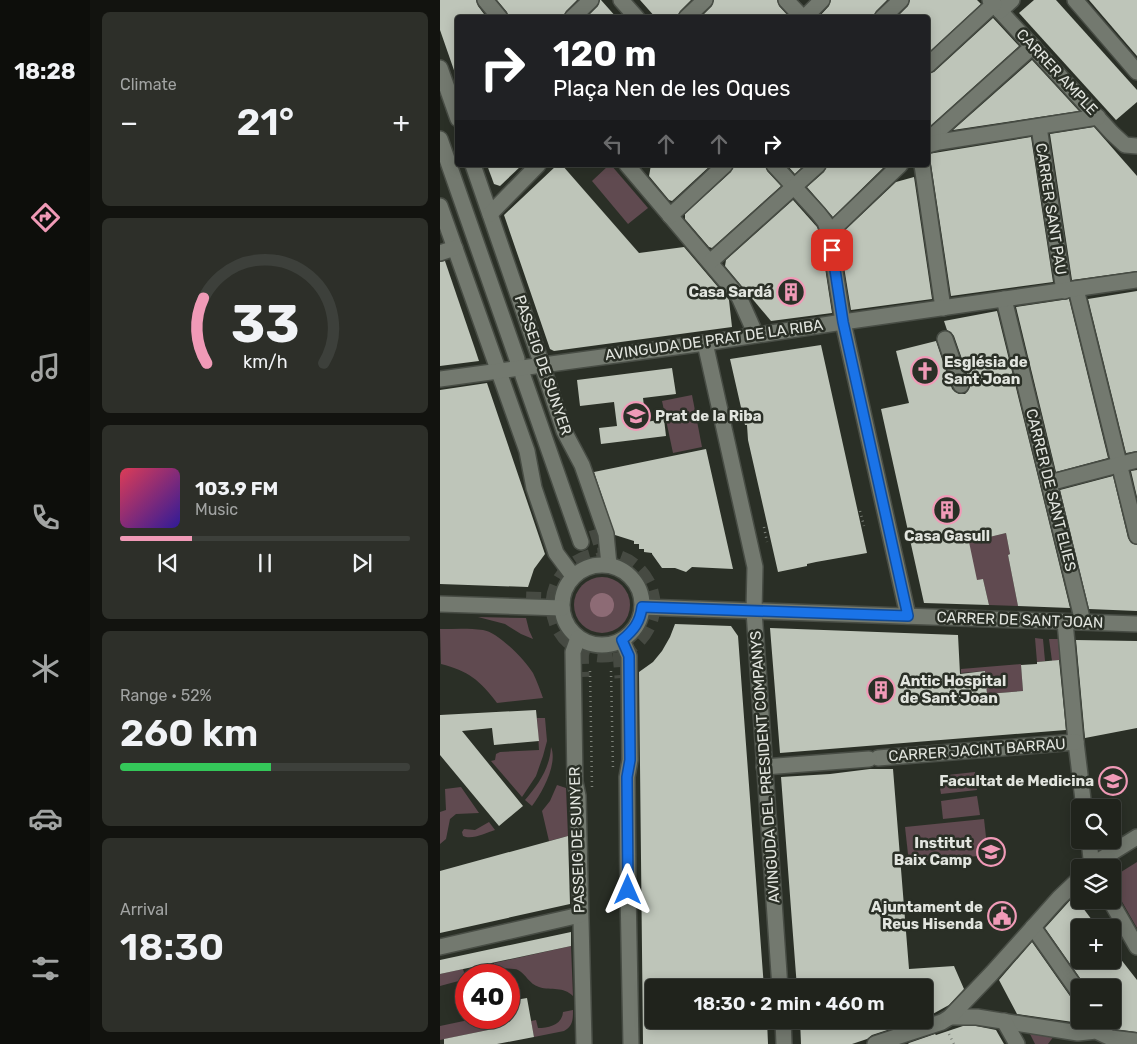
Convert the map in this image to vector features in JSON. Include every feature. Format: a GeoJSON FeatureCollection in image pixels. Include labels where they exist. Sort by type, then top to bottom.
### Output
{"type":"FeatureCollection","features":[{"type":"Feature","properties":{"kind":"street"},"geometry":{"type":"LineString","coordinates":[[485,0],[498,15]]}},
{"type":"Feature","properties":{"kind":"street"},"geometry":{"type":"LineString","coordinates":[[575,15],[591,0]]}},
{"type":"Feature","properties":{"kind":"street"},"geometry":{"type":"LineString","coordinates":[[621,0],[634,15]]}},
{"type":"Feature","properties":{"kind":"street"},"geometry":{"type":"LineString","coordinates":[[689,15],[705,0]]}},
{"type":"Feature","properties":{"kind":"street"},"geometry":{"type":"LineString","coordinates":[[786,0],[800,15]]}},
{"type":"Feature","properties":{"kind":"street"},"geometry":{"type":"LineString","coordinates":[[806,15],[822,0]]}},
{"type":"Feature","properties":{"kind":"street"},"geometry":{"type":"LineString","coordinates":[[885,15],[901,0]]}},
{"type":"Feature","properties":{"kind":"street"},"geometry":{"type":"LineString","coordinates":[[930,63],[995,5],[1012,0]]}},
{"type":"Feature","properties":{"kind":"street"},"geometry":{"type":"LineString","coordinates":[[1075,0],[1137,72]]}},
{"type":"Feature","properties":{"kind":"street","name":"CARRER AMPLE"},"geometry":{"type":"LineString","coordinates":[[995,5],[1098,117],[1130,145]]}},
{"type":"Feature","properties":{"kind":"street"},"geometry":{"type":"LineString","coordinates":[[930,138],[1033,46]]}},
{"type":"Feature","properties":{"kind":"street"},"geometry":{"type":"LineString","coordinates":[[440,68],[455,110]]}},
{"type":"Feature","properties":{"kind":"street"},"geometry":{"type":"LineString","coordinates":[[930,144],[1098,117]]}},
{"type":"Feature","properties":{"kind":"street","name":"CARRER SANT PAU"},"geometry":{"type":"LineString","coordinates":[[1038,127],[1070,290],[1120,464],[1137,536]]}},
{"type":"Feature","properties":{"kind":"street","name":"PASSEIG DE SUNYER"},"geometry":{"type":"LineString","coordinates":[[440,139],[517,360]]}},
{"type":"Feature","properties":{"kind":"street","name":"PASSEIG DE SUNYER"},"geometry":{"type":"LineString","coordinates":[[474,167],[564,431],[582,465],[606,534],[608,565]]}},
{"type":"Feature","properties":{"kind":"street"},"geometry":{"type":"LineString","coordinates":[[490,214],[536,167]]}},
{"type":"Feature","properties":{"kind":"street"},"geometry":{"type":"LineString","coordinates":[[670,216],[724,167]]}},
{"type":"Feature","properties":{"kind":"street"},"geometry":{"type":"LineString","coordinates":[[776,167],[818,213],[829,233],[843,322],[908,616]]}},
{"type":"Feature","properties":{"kind":"street"},"geometry":{"type":"LineString","coordinates":[[710,262],[816,167]]}},
{"type":"Feature","properties":{"kind":"street"},"geometry":{"type":"LineString","coordinates":[[829,233],[898,167]]}},
{"type":"Feature","properties":{"kind":"street"},"geometry":{"type":"LineString","coordinates":[[922,167],[943,308]]}},
{"type":"Feature","properties":{"kind":"street"},"geometry":{"type":"LineString","coordinates":[[635,168],[670,216],[739,297],[756,335]]}},
{"type":"Feature","properties":{"kind":"street"},"geometry":{"type":"LineString","coordinates":[[440,206],[560,542]]}},
{"type":"Feature","properties":{"kind":"street"},"geometry":{"type":"LineString","coordinates":[[440,253],[455,248]]}},
{"type":"Feature","properties":{"kind":"street","name":"AVINGUDA DE PRAT DE LA RIBA"},"geometry":{"type":"LineString","coordinates":[[440,379],[705,343],[1137,280]]}},
{"type":"Feature","properties":{"kind":"street","name":"CARRER DE SANT ELIES"},"geometry":{"type":"LineString","coordinates":[[1004,299],[1083,622]]}},
{"type":"Feature","properties":{"kind":"street"},"geometry":{"type":"LineString","coordinates":[[945,339],[961,386]]}},
{"type":"Feature","properties":{"kind":"street","name":"AVINGUDA DEL PRESIDENT COMPANYS"},"geometry":{"type":"LineString","coordinates":[[705,343],[755,567],[754,610],[779,979]]}},
{"type":"Feature","properties":{"kind":"street","name":"PASSEIG DE SUNYER"},"geometry":{"type":"LineString","coordinates":[[523,376],[581,542]]}},
{"type":"Feature","properties":{"kind":"street"},"geometry":{"type":"LineString","coordinates":[[564,431],[596,529]]}},
{"type":"Feature","properties":{"kind":"street"},"geometry":{"type":"LineString","coordinates":[[527,450],[534,488],[556,553],[571,580]]}},
{"type":"Feature","properties":{"kind":"street"},"geometry":{"type":"LineString","coordinates":[[1049,483],[1137,460]]}},
{"type":"Feature","properties":{"kind":"street"},"geometry":{"type":"LineString","coordinates":[[599,565],[608,565],[619,569],[633,579],[641,595],[641,616],[637,625],[627,636],[612,644],[588,643],[578,638],[567,626],[562,608],[563,595],[571,580],[581,571],[599,565]]}},
{"type":"Feature","properties":{"kind":"street"},"geometry":{"type":"LineString","coordinates":[[440,596],[526,599]]}},
{"type":"Feature","properties":{"kind":"street"},"geometry":{"type":"LineString","coordinates":[[440,604],[562,608]]}},
{"type":"Feature","properties":{"kind":"street","name":"CARRER DE SANT JOAN"},"geometry":{"type":"LineString","coordinates":[[642,607],[1137,624]]}},
{"type":"Feature","properties":{"kind":"street"},"geometry":{"type":"LineString","coordinates":[[1064,622],[1083,799]]}},
{"type":"Feature","properties":{"kind":"street"},"geometry":{"type":"LineString","coordinates":[[627,636],[629,656],[630,760],[627,777],[631,1044]]}},
{"type":"Feature","properties":{"kind":"street","name":"PASSEIG DE SUNYER"},"geometry":{"type":"LineString","coordinates":[[578,638],[573,652],[575,782],[585,793],[580,916],[584,1044]]}},
{"type":"Feature","properties":{"kind":"street"},"geometry":{"type":"LineString","coordinates":[[585,793],[582,774],[586,674]]}},
{"type":"Feature","properties":{"kind":"street"},"geometry":{"type":"LineString","coordinates":[[622,678],[623,760],[627,777]]}},
{"type":"Feature","properties":{"kind":"street","name":"CARRER JACINT BARRAU"},"geometry":{"type":"LineString","coordinates":[[764,767],[1076,742]]}},
{"type":"Feature","properties":{"kind":"street"},"geometry":{"type":"LineString","coordinates":[[1104,859],[1137,837]]}},
{"type":"Feature","properties":{"kind":"street"},"geometry":{"type":"LineString","coordinates":[[875,1044],[893,1041],[942,1022],[950,1017],[1071,887]]}},
{"type":"Feature","properties":{"kind":"street"},"geometry":{"type":"LineString","coordinates":[[1115,909],[1137,947]]}},
{"type":"Feature","properties":{"kind":"street"},"geometry":{"type":"LineString","coordinates":[[440,948],[580,916]]}},
{"type":"Feature","properties":{"kind":"street"},"geometry":{"type":"LineString","coordinates":[[1033,927],[1071,981]]}},
{"type":"Feature","properties":{"kind":"street"},"geometry":{"type":"LineString","coordinates":[[950,1017],[977,1017],[1078,1033],[1096,1031],[1113,1041],[1137,1041]]}},
{"type":"Feature","properties":{"kind":"street"},"geometry":{"type":"LineString","coordinates":[[1004,1021],[1016,1044]]}},
{"type":"Feature","properties":{"kind":"street"},"geometry":{"type":"LineString","coordinates":[[783,1029],[784,1044]]}},
{"type":"Feature","properties":{"kind":"street"},"geometry":{"type":"LineString","coordinates":[[1104,1029],[1113,1041]]}},
{"type":"Feature","properties":{"kind":"path"},"geometry":{"type":"LineString","coordinates":[[860,511],[864,526]]}},
{"type":"Feature","properties":{"kind":"path"},"geometry":{"type":"LineString","coordinates":[[764,527],[767,542]]}},
{"type":"Feature","properties":{"kind":"path"},"geometry":{"type":"LineString","coordinates":[[585,793],[586,674]]}},
{"type":"Feature","properties":{"kind":"shaded area"},"geometry":{"type":"Polygon","coordinates":[[[607,167],[613,167],[648,208],[628,224],[592,181],[607,167]]]}},
{"type":"Feature","properties":{"kind":"shaded area"},"geometry":{"type":"Polygon","coordinates":[[[692,395],[702,447],[673,453],[662,401],[692,395]]]}},
{"type":"Feature","properties":{"kind":"shaded area"},"geometry":{"type":"Polygon","coordinates":[[[1006,533],[1010,554],[1008,555],[1018,606],[989,605],[983,579],[964,583],[969,542],[1006,533]]]}},
{"type":"Feature","properties":{"kind":"shaded area"},"geometry":{"type":"Polygon","coordinates":[[[602,577],[613,579],[622,585],[628,594],[630,605],[628,616],[622,625],[613,631],[602,633],[591,631],[582,625],[576,616],[574,605],[576,594],[582,585],[591,579],[602,577]]]}},
{"type":"Feature","properties":{"kind":"shaded area"},"geometry":{"type":"Polygon","coordinates":[[[602,593],[610,597],[614,605],[610,613],[602,617],[594,613],[590,605],[594,597],[602,593]]]}},
{"type":"Feature","properties":{"kind":"shaded area"},"geometry":{"type":"Polygon","coordinates":[[[478,617],[526,618],[533,639],[505,624],[478,617]]]}},
{"type":"Feature","properties":{"kind":"shaded area"},"geometry":{"type":"Polygon","coordinates":[[[440,629],[483,630],[496,636],[511,647],[529,668],[543,698],[497,703],[479,682],[466,673],[441,664],[440,629]]]}},
{"type":"Feature","properties":{"kind":"shaded area"},"geometry":{"type":"Polygon","coordinates":[[[1035,638],[1043,639],[1045,661],[1037,662],[1035,638]]]}},
{"type":"Feature","properties":{"kind":"shaded area"},"geometry":{"type":"Polygon","coordinates":[[[1049,639],[1058,639],[1060,660],[1052,661],[1049,639]]]}},
{"type":"Feature","properties":{"kind":"shaded area"},"geometry":{"type":"Polygon","coordinates":[[[1021,664],[1023,691],[987,694],[985,671],[961,673],[961,669],[1021,664]]]}},
{"type":"Feature","properties":{"kind":"shaded area"},"geometry":{"type":"Polygon","coordinates":[[[537,718],[545,718],[547,741],[536,776],[522,797],[491,761],[495,760],[496,754],[500,752],[539,750],[537,718]]]}},
{"type":"Feature","properties":{"kind":"shaded area"},"geometry":{"type":"Polygon","coordinates":[[[551,747],[553,754],[551,770],[532,806],[525,800],[542,776],[548,762],[551,747]]]}},
{"type":"Feature","properties":{"kind":"shaded area"},"geometry":{"type":"Polygon","coordinates":[[[975,772],[977,790],[941,794],[938,776],[975,772]]]}},
{"type":"Feature","properties":{"kind":"shaded area"},"geometry":{"type":"Polygon","coordinates":[[[557,785],[566,788],[568,836],[549,841],[542,811],[550,801],[557,785]]]}},
{"type":"Feature","properties":{"kind":"shaded area"},"geometry":{"type":"Polygon","coordinates":[[[461,787],[479,813],[456,814],[450,819],[446,839],[440,844],[440,812],[446,810],[445,789],[461,787]]]}},
{"type":"Feature","properties":{"kind":"shaded area"},"geometry":{"type":"Polygon","coordinates":[[[977,796],[980,815],[943,819],[941,801],[977,796]]]}},
{"type":"Feature","properties":{"kind":"shaded area"},"geometry":{"type":"Polygon","coordinates":[[[984,819],[988,855],[909,863],[905,827],[984,819]]]}},
{"type":"Feature","properties":{"kind":"shaded area"},"geometry":{"type":"Polygon","coordinates":[[[489,822],[495,830],[475,837],[463,836],[462,832],[464,829],[475,830],[489,822]]]}},
{"type":"Feature","properties":{"kind":"shaded area"},"geometry":{"type":"Polygon","coordinates":[[[1137,862],[1137,928],[1121,900],[1121,872],[1137,862]]]}},
{"type":"Feature","properties":{"kind":"shaded area"},"geometry":{"type":"Polygon","coordinates":[[[571,946],[573,996],[565,991],[536,986],[520,972],[520,964],[494,963],[571,946]]]}},
{"type":"Feature","properties":{"kind":"shaded area"},"geometry":{"type":"Polygon","coordinates":[[[455,971],[455,982],[440,986],[440,974],[455,971]]]}},
{"type":"Feature","properties":{"kind":"shaded area"},"geometry":{"type":"Polygon","coordinates":[[[573,1010],[572,1022],[567,1029],[534,1037],[531,1021],[536,1020],[538,1028],[554,1025],[558,1023],[563,1012],[573,1010]]]}},
{"type":"Feature","properties":{"kind":"shaded area"},"geometry":{"type":"Polygon","coordinates":[[[455,1023],[455,1029],[488,1030],[440,1040],[440,1026],[455,1023]]]}},
{"type":"Feature","properties":{"kind":"shaded area"},"geometry":{"type":"Polygon","coordinates":[[[1029,1032],[1054,1036],[1048,1044],[1035,1044],[1029,1032]]]}},
{"type":"Feature","properties":{"kind":"building"},"geometry":{"type":"Polygon","coordinates":[[[440,0],[476,0],[485,15],[455,15],[455,73],[440,30],[440,0]]]}},
{"type":"Feature","properties":{"kind":"building"},"geometry":{"type":"Polygon","coordinates":[[[497,0],[577,0],[564,15],[508,15],[497,0]]]}},
{"type":"Feature","properties":{"kind":"building"},"geometry":{"type":"Polygon","coordinates":[[[601,0],[614,15],[589,15],[601,0]]]}},
{"type":"Feature","properties":{"kind":"building"},"geometry":{"type":"Polygon","coordinates":[[[640,0],[691,0],[678,15],[653,15],[640,0]]]}},
{"type":"Feature","properties":{"kind":"building"},"geometry":{"type":"Polygon","coordinates":[[[714,0],[777,0],[779,6],[787,15],[703,15],[712,6],[714,0]]]}},
{"type":"Feature","properties":{"kind":"building"},"geometry":{"type":"Polygon","coordinates":[[[831,0],[887,0],[874,15],[821,15],[829,6],[831,0]]]}},
{"type":"Feature","properties":{"kind":"building"},"geometry":{"type":"Polygon","coordinates":[[[910,0],[977,0],[981,4],[930,51],[930,15],[899,15],[908,6],[910,0]]]}},
{"type":"Feature","properties":{"kind":"building"},"geometry":{"type":"Polygon","coordinates":[[[1034,0],[1056,0],[1137,90],[1137,102],[1116,120],[1019,13],[1034,0]]]}},
{"type":"Feature","properties":{"kind":"building"},"geometry":{"type":"Polygon","coordinates":[[[1089,0],[1137,0],[1137,56],[1089,0]]]}},
{"type":"Feature","properties":{"kind":"building"},"geometry":{"type":"Polygon","coordinates":[[[993,18],[1019,46],[930,126],[930,73],[934,72],[993,18]]]}},
{"type":"Feature","properties":{"kind":"building"},"geometry":{"type":"Polygon","coordinates":[[[1032,60],[1079,111],[953,130],[1032,60]]]}},
{"type":"Feature","properties":{"kind":"building"},"geometry":{"type":"Polygon","coordinates":[[[1094,127],[1137,176],[1137,271],[1072,280],[1050,134],[1094,127]]]}},
{"type":"Feature","properties":{"kind":"building"},"geometry":{"type":"Polygon","coordinates":[[[1031,137],[1053,282],[951,296],[930,154],[1031,137]]]}},
{"type":"Feature","properties":{"kind":"building"},"geometry":{"type":"Polygon","coordinates":[[[488,167],[520,167],[500,186],[494,184],[488,167]]]}},
{"type":"Feature","properties":{"kind":"building"},"geometry":{"type":"Polygon","coordinates":[[[555,167],[564,167],[639,253],[684,247],[729,300],[732,327],[554,351],[550,349],[504,215],[555,167]]]}},
{"type":"Feature","properties":{"kind":"building"},"geometry":{"type":"Polygon","coordinates":[[[651,167],[709,167],[672,201],[669,200],[649,176],[651,167]]]}},
{"type":"Feature","properties":{"kind":"building"},"geometry":{"type":"Polygon","coordinates":[[[733,167],[766,167],[781,186],[712,248],[709,247],[685,219],[685,214],[731,172],[733,167]]]}},
{"type":"Feature","properties":{"kind":"building"},"geometry":{"type":"Polygon","coordinates":[[[789,167],[802,167],[795,174],[789,167]]]}},
{"type":"Feature","properties":{"kind":"building"},"geometry":{"type":"Polygon","coordinates":[[[826,167],[884,167],[833,217],[807,187],[824,172],[826,167]]]}},
{"type":"Feature","properties":{"kind":"building"},"geometry":{"type":"Polygon","coordinates":[[[914,177],[932,299],[851,310],[839,236],[896,182],[914,177]]]}},
{"type":"Feature","properties":{"kind":"building"},"geometry":{"type":"Polygon","coordinates":[[[793,200],[817,227],[820,235],[832,313],[771,321],[725,266],[726,260],[793,200]]]}},
{"type":"Feature","properties":{"kind":"building"},"geometry":{"type":"Polygon","coordinates":[[[445,261],[479,361],[440,366],[440,262],[445,261]]]}},
{"type":"Feature","properties":{"kind":"building"},"geometry":{"type":"Polygon","coordinates":[[[1137,291],[1137,451],[1126,453],[1088,299],[1137,291]]]}},
{"type":"Feature","properties":{"kind":"building"},"geometry":{"type":"Polygon","coordinates":[[[1069,299],[1108,458],[1056,472],[1016,307],[1069,299]]]}},
{"type":"Feature","properties":{"kind":"building"},"geometry":{"type":"Polygon","coordinates":[[[997,311],[1070,608],[1018,606],[1008,555],[1010,554],[1006,533],[969,542],[977,580],[983,579],[989,605],[924,603],[881,409],[909,403],[896,351],[936,341],[952,389],[959,394],[965,394],[970,387],[970,382],[954,336],[947,330],[944,321],[997,311]]]}},
{"type":"Feature","properties":{"kind":"building"},"geometry":{"type":"Polygon","coordinates":[[[821,345],[867,553],[816,562],[807,564],[807,566],[778,572],[748,440],[747,425],[745,425],[730,359],[821,345]]]}},
{"type":"Feature","properties":{"kind":"building"},"geometry":{"type":"Polygon","coordinates":[[[672,368],[676,394],[643,398],[646,422],[664,419],[666,436],[601,444],[599,428],[617,426],[614,402],[580,406],[577,380],[672,368]]]}},
{"type":"Feature","properties":{"kind":"building"},"geometry":{"type":"Polygon","coordinates":[[[487,383],[545,554],[534,569],[528,587],[440,584],[440,390],[487,383]]]}},
{"type":"Feature","properties":{"kind":"building"},"geometry":{"type":"Polygon","coordinates":[[[706,449],[733,569],[692,567],[686,572],[675,568],[662,568],[652,553],[639,549],[639,544],[634,544],[634,541],[615,535],[594,472],[706,449]]]}},
{"type":"Feature","properties":{"kind":"building"},"geometry":{"type":"Polygon","coordinates":[[[1137,470],[1137,497],[1131,471],[1137,470]]]}},
{"type":"Feature","properties":{"kind":"building"},"geometry":{"type":"Polygon","coordinates":[[[1113,476],[1128,538],[1131,543],[1137,545],[1137,611],[1089,609],[1060,490],[1113,476]]]}},
{"type":"Feature","properties":{"kind":"building"},"geometry":{"type":"Polygon","coordinates":[[[675,624],[731,626],[738,636],[763,979],[645,979],[645,1029],[767,1029],[768,1044],[643,1044],[639,672],[653,662],[670,637],[675,624]]]}},
{"type":"Feature","properties":{"kind":"building","name":"Antic Hospital de Sant Joan"},"geometry":{"type":"Polygon","coordinates":[[[770,628],[958,635],[960,674],[985,671],[987,694],[1023,691],[1021,665],[1059,660],[1066,730],[780,753],[770,628]]]}},
{"type":"Feature","properties":{"kind":"building"},"geometry":{"type":"Polygon","coordinates":[[[1076,640],[1137,641],[1137,728],[1085,738],[1076,640]]]}},
{"type":"Feature","properties":{"kind":"building"},"geometry":{"type":"Polygon","coordinates":[[[536,710],[539,741],[494,745],[492,728],[462,731],[523,806],[499,826],[440,755],[440,715],[536,710]]]}},
{"type":"Feature","properties":{"kind":"building"},"geometry":{"type":"Polygon","coordinates":[[[870,769],[893,769],[909,969],[954,966],[964,989],[949,1005],[933,1014],[933,979],[796,979],[781,777],[870,769]]]}},
{"type":"Feature","properties":{"kind":"building"},"geometry":{"type":"Polygon","coordinates":[[[568,836],[570,904],[440,933],[440,871],[568,836]]]}},
{"type":"Feature","properties":{"kind":"building"},"geometry":{"type":"Polygon","coordinates":[[[1071,899],[1071,909],[1084,909],[1091,919],[1071,919],[1071,965],[1045,928],[1071,899]]]}},
{"type":"Feature","properties":{"kind":"building"},"geometry":{"type":"Polygon","coordinates":[[[571,932],[571,946],[487,964],[455,964],[455,971],[440,974],[440,960],[571,932]]]}},
{"type":"Feature","properties":{"kind":"building"},"geometry":{"type":"Polygon","coordinates":[[[1032,942],[1071,998],[1071,1022],[1017,1014],[999,980],[1032,942]]]}},
{"type":"Feature","properties":{"kind":"building"},"geometry":{"type":"Polygon","coordinates":[[[1121,960],[1137,980],[1137,1032],[1114,1029],[1121,1029],[1121,979],[1081,979],[1074,969],[1121,969],[1121,960]]]}},
{"type":"Feature","properties":{"kind":"building"},"geometry":{"type":"Polygon","coordinates":[[[527,998],[534,1037],[497,1044],[444,1044],[444,1039],[488,1029],[520,1029],[520,999],[527,998]]]}},
{"type":"Feature","properties":{"kind":"building"},"geometry":{"type":"Polygon","coordinates":[[[963,1026],[976,1026],[996,1030],[1004,1044],[908,1044],[935,1034],[963,1026]]]}},
{"type":"Feature","properties":{"kind":"building"},"geometry":{"type":"Polygon","coordinates":[[[800,1029],[890,1029],[852,1044],[801,1044],[800,1029]]]}},
{"type":"Feature","properties":{"kind":"tunnel"},"geometry":{"type":"LineString","coordinates":[[596,529],[604,555]]}},
{"type":"Feature","properties":{"kind":"tunnel"},"geometry":{"type":"LineString","coordinates":[[603,555],[622,559],[638,570],[649,586],[653,605],[649,624],[638,640],[622,651],[603,655],[584,651],[568,640],[557,624],[553,605],[557,586],[568,570],[584,559],[603,555]]}},
{"type":"Feature","properties":{"kind":"tunnel"},"geometry":{"type":"LineString","coordinates":[[526,599],[553,600]]}},
{"type":"Feature","properties":{"kind":"tunnel"},"geometry":{"type":"LineString","coordinates":[[581,649],[582,677]]}},
{"type":"Feature","properties":{"kind":"tunnel"},"geometry":{"type":"LineString","coordinates":[[620,652],[622,678]]}},
{"type":"Feature","properties":{"kind":"place","name":"Casa Sardá"},"geometry":{"type":"Point","coordinates":[791,292]}},
{"type":"Feature","properties":{"kind":"place","name":"Església de Sant Joan"},"geometry":{"type":"Point","coordinates":[925,371]}},
{"type":"Feature","properties":{"kind":"place","name":"Prat de la Riba"},"geometry":{"type":"Point","coordinates":[636,416]}},
{"type":"Feature","properties":{"kind":"place","name":"Casa Gasull"},"geometry":{"type":"Point","coordinates":[947,510]}},
{"type":"Feature","properties":{"kind":"place","name":"Antic Hospital de Sant Joan"},"geometry":{"type":"Point","coordinates":[881,690]}},
{"type":"Feature","properties":{"kind":"place","name":"Facultat de Medicina"},"geometry":{"type":"Point","coordinates":[1113,781]}},
{"type":"Feature","properties":{"kind":"place","name":"Institut Baix Camp"},"geometry":{"type":"Point","coordinates":[991,852]}},
{"type":"Feature","properties":{"kind":"place","name":"Ajuntament de Reus Hisenda"},"geometry":{"type":"Point","coordinates":[1002,916]}},
{"type":"Feature","properties":{"kind":"route"},"geometry":{"type":"LineString","coordinates":[[628,890],[629,656],[622,640],[637,625],[642,607],[908,616],[843,322],[832,250]]}}]}
